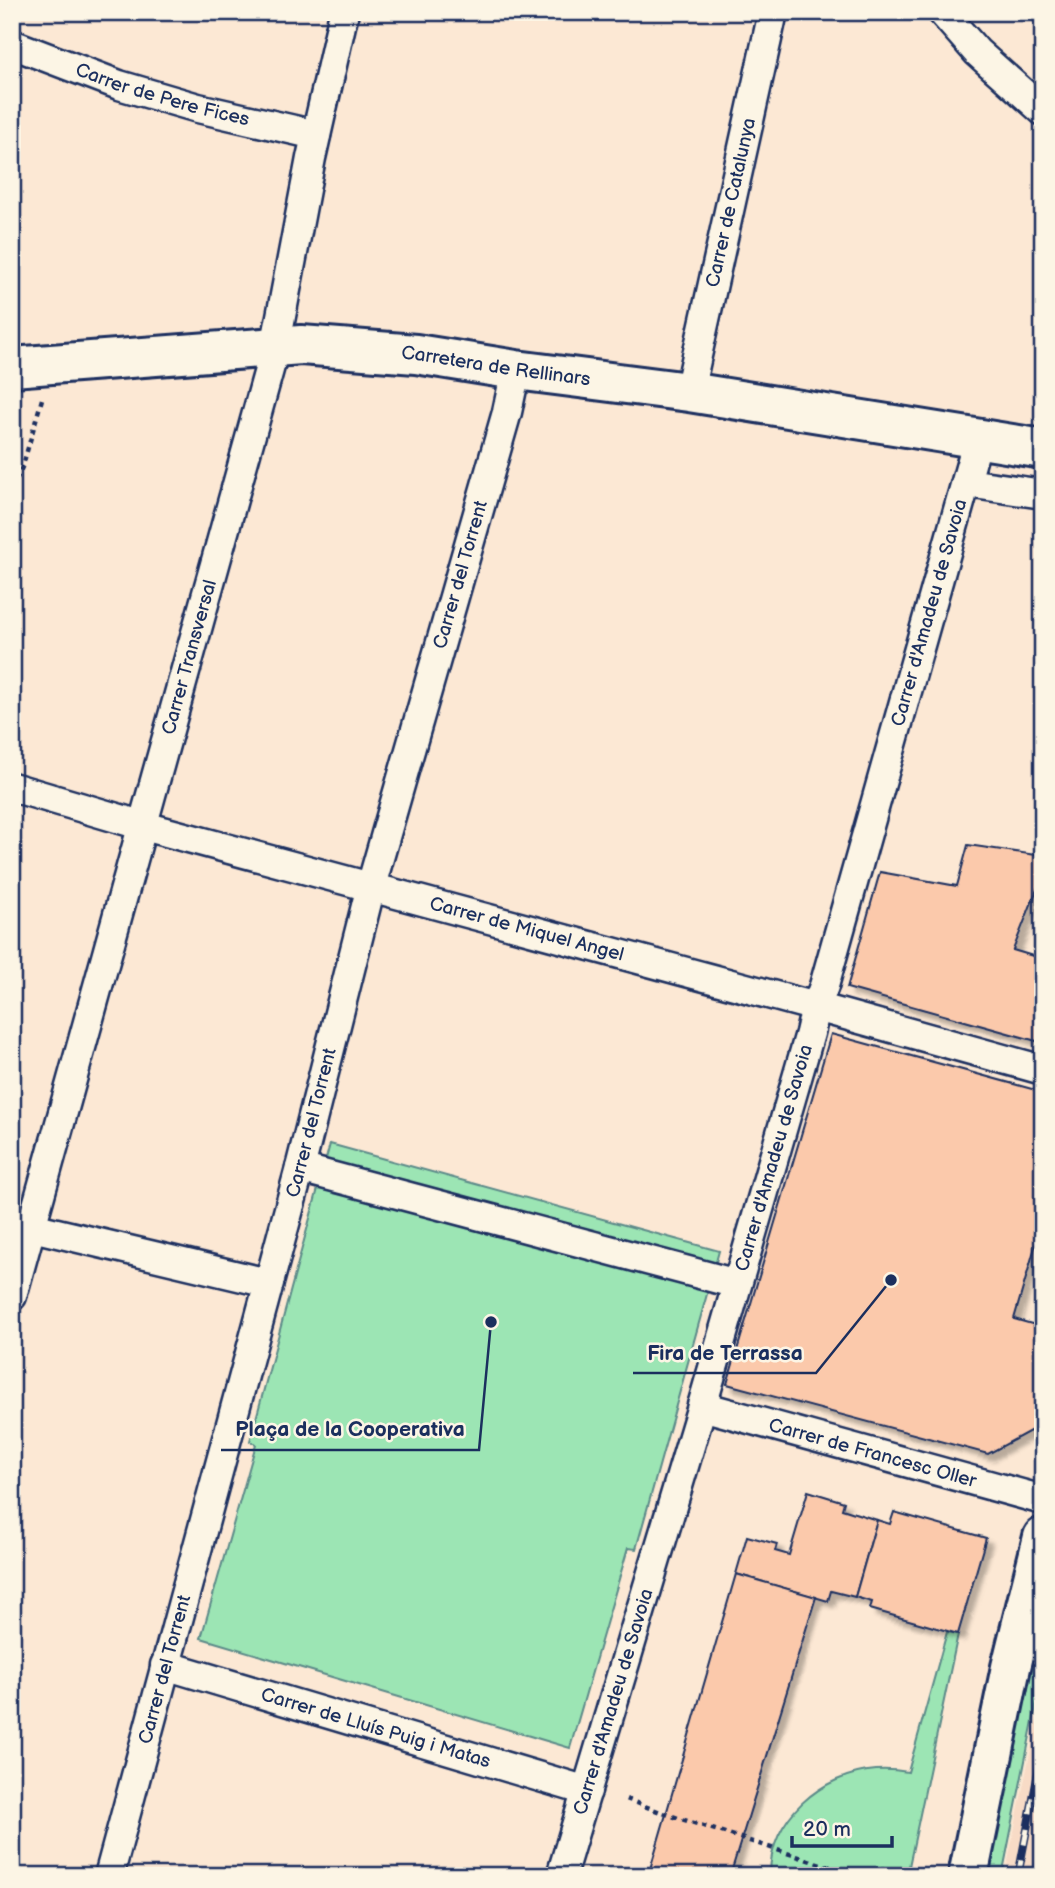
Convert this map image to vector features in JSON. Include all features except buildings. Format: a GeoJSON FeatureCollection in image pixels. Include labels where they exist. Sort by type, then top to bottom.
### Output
{"type":"FeatureCollection","features":[{"type":"Feature","properties":{"kind":"street","name":"Carrer Transversal"},"geometry":{"type":"LineString","coordinates":[[12,1296],[22,1224],[144,826],[275,348],[316,135],[344,12]]}},
{"type":"Feature","properties":{"kind":"street","name":"Carrer de Catalunya"},"geometry":{"type":"LineString","coordinates":[[689,392],[774,12]]}},
{"type":"Feature","properties":{"kind":"street"},"geometry":{"type":"LineString","coordinates":[[942,12],[977,52],[1043,111]]}},
{"type":"Feature","properties":{"kind":"street","name":"Carrer de Pere Fices"},"geometry":{"type":"LineString","coordinates":[[12,44],[120,85],[316,135]]}},
{"type":"Feature","properties":{"kind":"street","name":"Carretera de Rellinars"},"geometry":{"type":"LineString","coordinates":[[12,367],[302,345],[416,354],[689,392],[1043,449]]}},
{"type":"Feature","properties":{"kind":"street","name":"Carrer del Torrent"},"geometry":{"type":"LineString","coordinates":[[109,1876],[300,1168],[371,886],[507,412],[516,370]]}},
{"type":"Feature","properties":{"kind":"street"},"geometry":{"type":"LineString","coordinates":[[978,439],[1014,489]]}},
{"type":"Feature","properties":{"kind":"street","name":"Carrer d'Amadeu de Savoia"},"geometry":{"type":"LineString","coordinates":[[561,1876],[828,973],[978,439]]}},
{"type":"Feature","properties":{"kind":"street"},"geometry":{"type":"LineString","coordinates":[[967,483],[1043,494]]}},
{"type":"Feature","properties":{"kind":"street","name":"Carrer de Miquel Angel"},"geometry":{"type":"LineString","coordinates":[[12,787],[144,826],[1043,1070]]}},
{"type":"Feature","properties":{"kind":"street"},"geometry":{"type":"LineString","coordinates":[[300,1168],[737,1284]]}},
{"type":"Feature","properties":{"kind":"street"},"geometry":{"type":"LineString","coordinates":[[22,1224],[268,1283]]}},
{"type":"Feature","properties":{"kind":"street","name":"Carrer de Francesc Oller"},"geometry":{"type":"LineString","coordinates":[[702,1406],[1043,1500]]}},
{"type":"Feature","properties":{"kind":"street"},"geometry":{"type":"LineString","coordinates":[[968,1876],[1011,1667],[1043,1538]]}},
{"type":"Feature","properties":{"kind":"street","name":"Carrer de Lluís Puig i Matas"},"geometry":{"type":"LineString","coordinates":[[165,1665],[587,1791]]}},
{"type":"Feature","properties":{"kind":"path"},"geometry":{"type":"LineString","coordinates":[[12,489],[23,465],[45,388]]}},
{"type":"Feature","properties":{"kind":"path"},"geometry":{"type":"LineString","coordinates":[[626,1799],[858,1876]]}},
{"type":"Feature","properties":{"kind":"shaded area"},"geometry":{"type":"Polygon","coordinates":[[[1043,1691],[1043,1876],[1005,1876],[1010,1851],[1043,1691]]]}},
{"type":"Feature","properties":{"kind":"green space"},"geometry":{"type":"Polygon","coordinates":[[[330,1144],[719,1251],[636,1549],[628,1548],[570,1748],[201,1638],[256,1444],[250,1441],[330,1144]]]}},
{"type":"Feature","properties":{"kind":"green space"},"geometry":{"type":"Polygon","coordinates":[[[1043,1594],[1043,1671],[1002,1876],[984,1876],[1043,1594]]]}},
{"type":"Feature","properties":{"kind":"green space"},"geometry":{"type":"Polygon","coordinates":[[[947,1632],[958,1634],[907,1876],[883,1867],[881,1876],[770,1876],[772,1855],[778,1836],[802,1803],[818,1790],[856,1773],[876,1770],[908,1772],[947,1632]]]}},
{"type":"Feature","properties":{"kind":"railway"},"geometry":{"type":"LineString","coordinates":[[1018,1876],[1043,1747]]}},
{"type":"Feature","properties":{"kind":"railway"},"geometry":{"type":"LineString","coordinates":[[1037,1876],[1043,1847]]}},
{"type":"Feature","properties":{"kind":"place","name":"Fira de Terrassa"},"geometry":{"type":"Point","coordinates":[891,1280]}},
{"type":"Feature","properties":{"kind":"place","name":"Plaça de la Cooperativa"},"geometry":{"type":"Point","coordinates":[491,1322]}}]}
